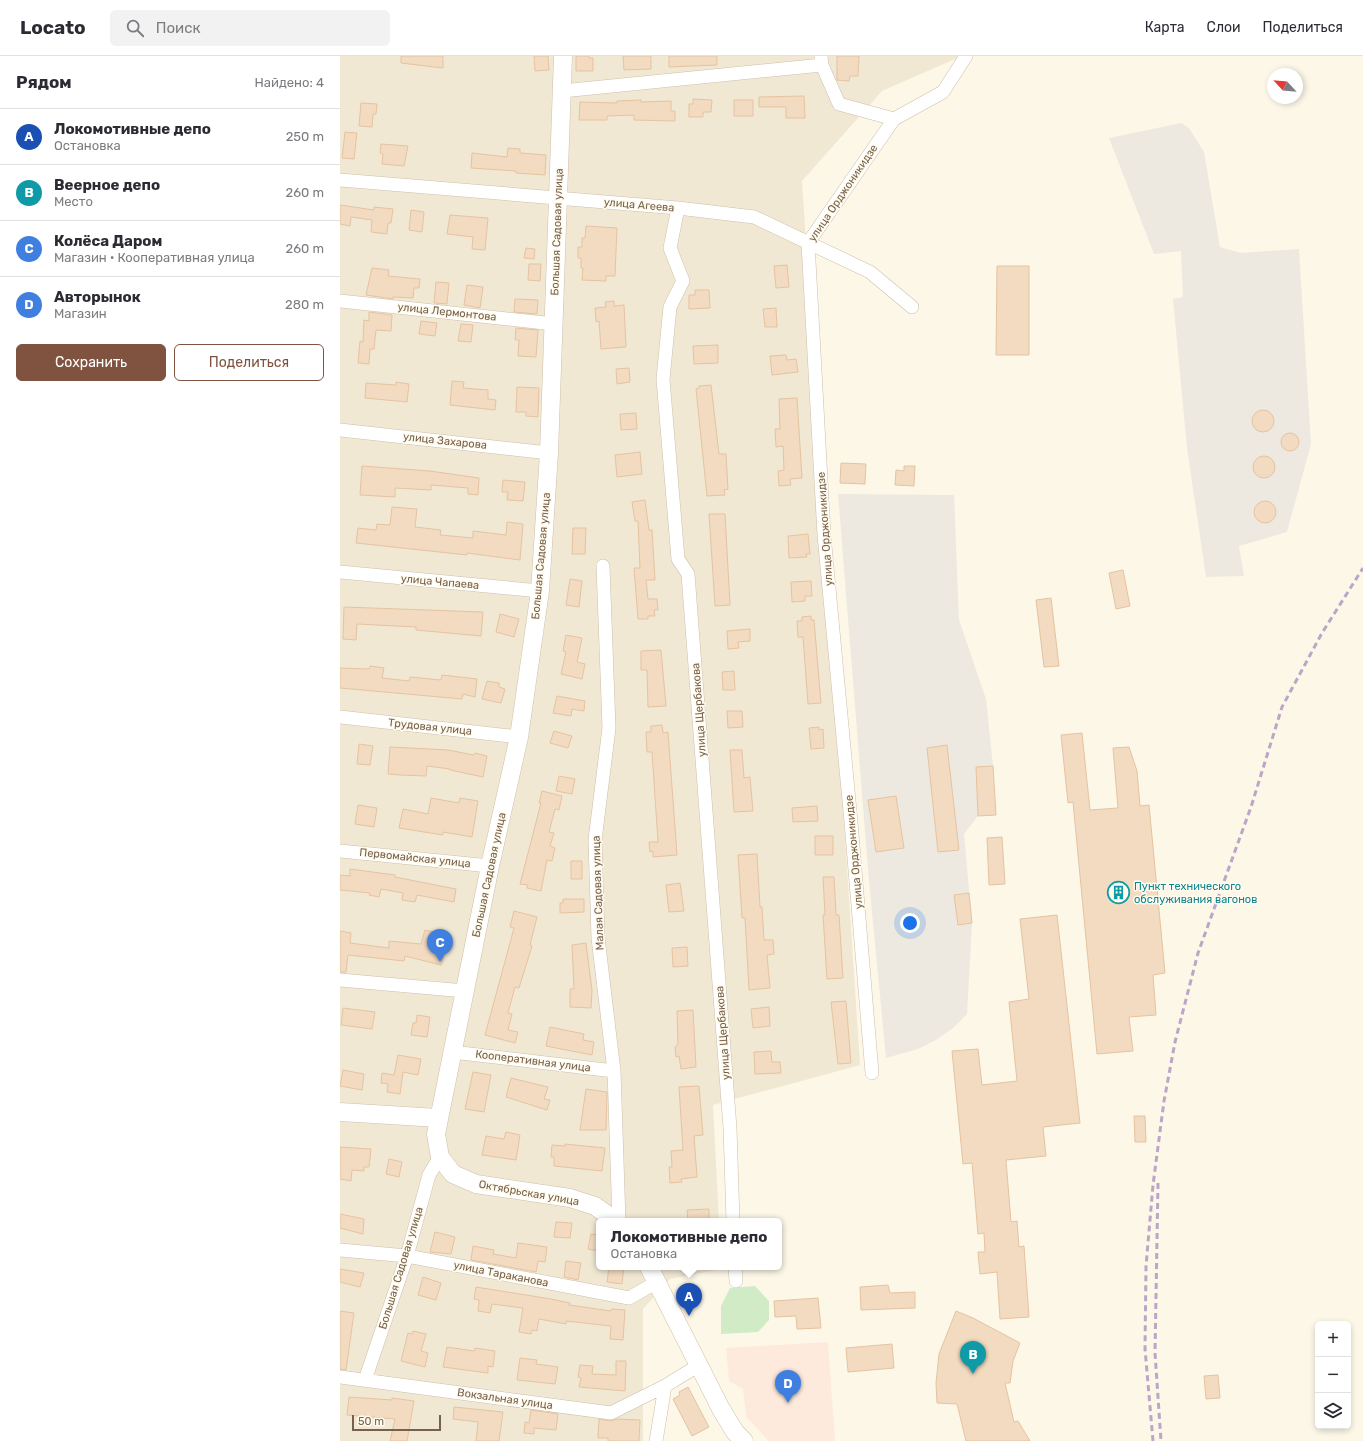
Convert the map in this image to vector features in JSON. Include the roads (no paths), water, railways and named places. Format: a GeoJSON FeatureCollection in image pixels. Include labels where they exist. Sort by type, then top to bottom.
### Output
{"type":"FeatureCollection","features":[{"type":"Feature","properties":{"kind":"main road","name":"Большая Садовая улица"},"geometry":{"type":"LineString","coordinates":[[438,1118],[490,866],[519,737],[540,591],[549,453],[563,56]]}},
{"type":"Feature","properties":{"kind":"main road"},"geometry":{"type":"LineString","coordinates":[[340,1112],[438,1118]]}},
{"type":"Feature","properties":{"kind":"main road","name":"Октябрьская улица"},"geometry":{"type":"LineString","coordinates":[[438,1118],[436,1134],[440,1157],[453,1174],[476,1184],[570,1198],[595,1206],[612,1218]]}},
{"type":"Feature","properties":{"kind":"main road"},"geometry":{"type":"LineString","coordinates":[[653,1274],[735,1432],[744,1441]]}},
{"type":"Feature","properties":{"kind":"street"},"geometry":{"type":"LineString","coordinates":[[562,91],[822,61],[839,104],[894,119],[943,92],[966,56]]}},
{"type":"Feature","properties":{"kind":"street","name":"улица Орджоникидзе"},"geometry":{"type":"LineString","coordinates":[[872,1073],[851,822],[824,535],[808,243],[894,119]]}},
{"type":"Feature","properties":{"kind":"street","name":"улица Агеева"},"geometry":{"type":"LineString","coordinates":[[340,180],[678,208],[754,217],[870,272],[912,308]]}},
{"type":"Feature","properties":{"kind":"street","name":"улица Щербакова"},"geometry":{"type":"LineString","coordinates":[[678,208],[670,248],[683,281],[670,307],[663,379],[678,559],[688,574],[729,1120],[733,1218]]}},
{"type":"Feature","properties":{"kind":"street","name":"улица Лермонтова"},"geometry":{"type":"LineString","coordinates":[[340,301],[554,324]]}},
{"type":"Feature","properties":{"kind":"street","name":"улица Захарова"},"geometry":{"type":"LineString","coordinates":[[340,430],[549,453]]}},
{"type":"Feature","properties":{"kind":"street","name":"Малая Садовая улица"},"geometry":{"type":"LineString","coordinates":[[603,566],[609,728],[595,840],[598,938],[614,1071],[619,1218]]}},
{"type":"Feature","properties":{"kind":"street","name":"улица Чапаева"},"geometry":{"type":"LineString","coordinates":[[340,572],[540,591]]}},
{"type":"Feature","properties":{"kind":"street","name":"Трудовая улица"},"geometry":{"type":"LineString","coordinates":[[340,717],[519,737]]}},
{"type":"Feature","properties":{"kind":"street","name":"Первомайская улица"},"geometry":{"type":"LineString","coordinates":[[340,851],[490,866]]}},
{"type":"Feature","properties":{"kind":"street"},"geometry":{"type":"LineString","coordinates":[[340,980],[464,991]]}},
{"type":"Feature","properties":{"kind":"street","name":"Кооперативная улица"},"geometry":{"type":"LineString","coordinates":[[452,1052],[614,1071]]}},
{"type":"Feature","properties":{"kind":"street","name":"Большая Садовая улица"},"geometry":{"type":"LineString","coordinates":[[365,1380],[406,1256],[429,1175],[440,1157]]}},
{"type":"Feature","properties":{"kind":"street","name":"улица Тараканова"},"geometry":{"type":"LineString","coordinates":[[340,1250],[406,1256],[628,1298],[653,1274]]}},
{"type":"Feature","properties":{"kind":"street"},"geometry":{"type":"LineString","coordinates":[[735,1270],[736,1281]]}},
{"type":"Feature","properties":{"kind":"street","name":"Вокзальная улица"},"geometry":{"type":"LineString","coordinates":[[340,1377],[611,1413],[665,1386],[699,1365]]}},
{"type":"Feature","properties":{"kind":"street"},"geometry":{"type":"LineString","coordinates":[[656,1441],[665,1386]]}},
{"type":"Feature","properties":{"kind":"railway"},"geometry":{"type":"LineString","coordinates":[[1153,1441],[1145,1349],[1146,1266],[1153,1185],[1164,1101],[1175,1042],[1198,953],[1251,807],[1282,707],[1322,633],[1363,568]]}},
{"type":"Feature","properties":{"kind":"railway"},"geometry":{"type":"LineString","coordinates":[[1158,1183],[1155,1353],[1161,1441]]}},
{"type":"Feature","properties":{"kind":"place","name":"Пункт технического обслуживания вагонов"},"geometry":{"type":"Point","coordinates":[1119,892]}},
{"type":"Feature","properties":{"kind":"place","name":"Колёса Даром"},"geometry":{"type":"Point","coordinates":[440,962]}},
{"type":"Feature","properties":{"kind":"place","name":"Локомотивные депо"},"geometry":{"type":"Point","coordinates":[689,1316]}},
{"type":"Feature","properties":{"kind":"place","name":"Веерное депо"},"geometry":{"type":"Point","coordinates":[973,1374]}},
{"type":"Feature","properties":{"kind":"place","name":"Авторынок"},"geometry":{"type":"Point","coordinates":[788,1403]}}]}
